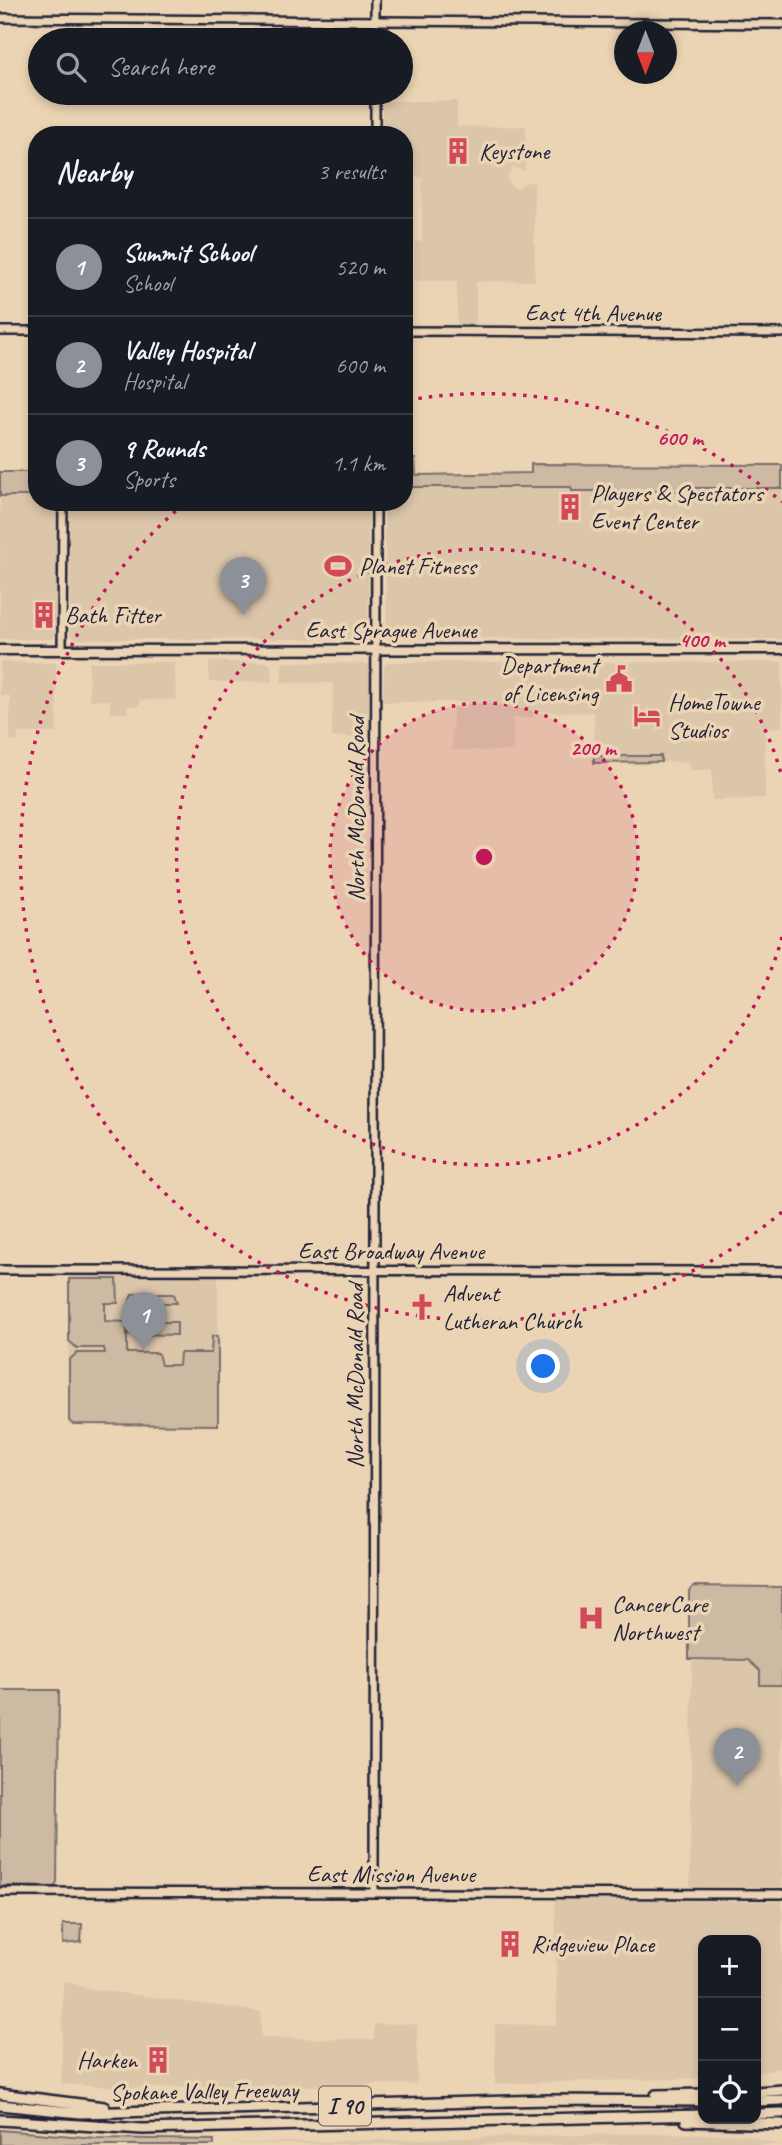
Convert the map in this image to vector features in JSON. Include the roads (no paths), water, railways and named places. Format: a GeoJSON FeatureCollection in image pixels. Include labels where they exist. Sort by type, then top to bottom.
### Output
{"type":"FeatureCollection","features":[{"type":"Feature","properties":{"kind":"highway"},"geometry":{"type":"LineString","coordinates":[[761,2092],[782,2090]]}},
{"type":"Feature","properties":{"kind":"highway"},"geometry":{"type":"LineString","coordinates":[[0,2094],[144,2110]]}},
{"type":"Feature","properties":{"kind":"highway"},"geometry":{"type":"LineString","coordinates":[[547,2100],[698,2094]]}},
{"type":"Feature","properties":{"kind":"highway","name":"Spokane Valley Freeway"},"geometry":{"type":"LineString","coordinates":[[0,2105],[80,2113],[547,2100],[698,2102]]}},
{"type":"Feature","properties":{"kind":"highway"},"geometry":{"type":"LineString","coordinates":[[761,2101],[782,2100]]}},
{"type":"Feature","properties":{"kind":"highway"},"geometry":{"type":"LineString","coordinates":[[761,2114],[782,2113]]}},
{"type":"Feature","properties":{"kind":"highway","name":"Spokane Valley Freeway"},"geometry":{"type":"LineString","coordinates":[[0,2120],[143,2129],[698,2115]]}},
{"type":"Feature","properties":{"kind":"highway"},"geometry":{"type":"LineString","coordinates":[[548,2119],[782,2124]]}},
{"type":"Feature","properties":{"kind":"main road","name":"East Sprague Avenue"},"geometry":{"type":"LineString","coordinates":[[0,650],[782,649]]}},
{"type":"Feature","properties":{"kind":"street"},"geometry":{"type":"LineString","coordinates":[[375,0],[375,28]]}},
{"type":"Feature","properties":{"kind":"street"},"geometry":{"type":"LineString","coordinates":[[0,18],[782,24]]}},
{"type":"Feature","properties":{"kind":"street"},"geometry":{"type":"LineString","coordinates":[[375,105],[375,126]]}},
{"type":"Feature","properties":{"kind":"street"},"geometry":{"type":"LineString","coordinates":[[0,331],[28,331]]}},
{"type":"Feature","properties":{"kind":"street","name":"East 4th Avenue"},"geometry":{"type":"LineString","coordinates":[[413,331],[782,333]]}},
{"type":"Feature","properties":{"kind":"street"},"geometry":{"type":"LineString","coordinates":[[62,650],[63,511]]}},
{"type":"Feature","properties":{"kind":"street","name":"North McDonald Road"},"geometry":{"type":"LineString","coordinates":[[374,1893],[376,511]]}},
{"type":"Feature","properties":{"kind":"street","name":"East Broadway Avenue"},"geometry":{"type":"LineString","coordinates":[[0,1270],[782,1271]]}},
{"type":"Feature","properties":{"kind":"street","name":"East Mission Avenue"},"geometry":{"type":"LineString","coordinates":[[0,1892],[782,1894]]}},
{"type":"Feature","properties":{"kind":"place","name":"Keystone"},"geometry":{"type":"Point","coordinates":[458,151]}},
{"type":"Feature","properties":{"kind":"place","name":"Players & Spectators Event Center"},"geometry":{"type":"Point","coordinates":[570,507]}},
{"type":"Feature","properties":{"kind":"place","name":"Planet Fitness"},"geometry":{"type":"Point","coordinates":[338,566]}},
{"type":"Feature","properties":{"kind":"place","name":"Bath Fitter"},"geometry":{"type":"Point","coordinates":[44,615]}},
{"type":"Feature","properties":{"kind":"place","name":"9 Rounds"},"geometry":{"type":"Point","coordinates":[243,615]}},
{"type":"Feature","properties":{"kind":"place","name":"Department of Licensing"},"geometry":{"type":"Point","coordinates":[619,679]}},
{"type":"Feature","properties":{"kind":"place","name":"HomeTowne Studios"},"geometry":{"type":"Point","coordinates":[647,716]}},
{"type":"Feature","properties":{"kind":"place","name":"Advent Lutheran Church"},"geometry":{"type":"Point","coordinates":[422,1307]}},
{"type":"Feature","properties":{"kind":"place","name":"Summit School"},"geometry":{"type":"Point","coordinates":[144,1350]}},
{"type":"Feature","properties":{"kind":"place","name":"CancerCare Northwest"},"geometry":{"type":"Point","coordinates":[591,1618]}},
{"type":"Feature","properties":{"kind":"place","name":"Valley Hospital"},"geometry":{"type":"Point","coordinates":[737,1786]}},
{"type":"Feature","properties":{"kind":"place","name":"Ridgeview Place"},"geometry":{"type":"Point","coordinates":[510,1944]}},
{"type":"Feature","properties":{"kind":"place","name":"Harken"},"geometry":{"type":"Point","coordinates":[158,2060]}}]}
